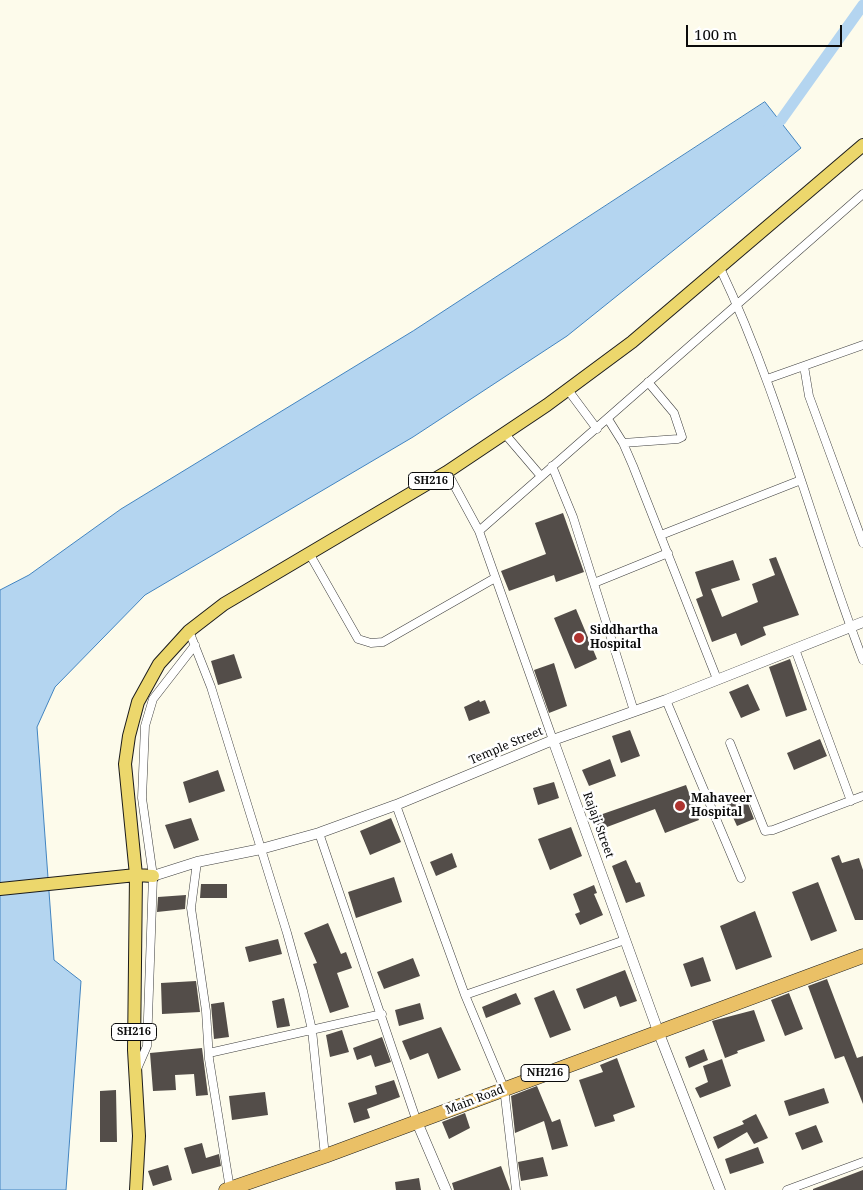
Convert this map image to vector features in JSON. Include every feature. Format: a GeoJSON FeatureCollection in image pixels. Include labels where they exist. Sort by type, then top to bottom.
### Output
{"type":"FeatureCollection","features":[{"type":"Feature","properties":{"kind":"highway","name":"Main Road"},"geometry":{"type":"LineString","coordinates":[[228,1189],[325,1156],[863,956]]}},
{"type":"Feature","properties":{"kind":"main road","name":"SH216"},"geometry":{"type":"LineString","coordinates":[[136,1190],[139,1136],[136,1072],[136,874],[125,764],[129,736],[138,702],[159,664],[189,631],[224,604],[446,472],[568,390],[632,342],[863,145]]}},
{"type":"Feature","properties":{"kind":"main road"},"geometry":{"type":"LineString","coordinates":[[0,889],[108,879],[136,874],[153,876]]}},
{"type":"Feature","properties":{"kind":"street"},"geometry":{"type":"LineString","coordinates":[[479,531],[540,475],[597,429],[863,194]]}},
{"type":"Feature","properties":{"kind":"street"},"geometry":{"type":"LineString","coordinates":[[720,268],[738,305],[767,379],[850,627],[863,660]]}},
{"type":"Feature","properties":{"kind":"street"},"geometry":{"type":"LineString","coordinates":[[767,379],[863,345]]}},
{"type":"Feature","properties":{"kind":"street"},"geometry":{"type":"LineString","coordinates":[[804,366],[809,396],[863,543]]}},
{"type":"Feature","properties":{"kind":"street"},"geometry":{"type":"LineString","coordinates":[[623,443],[678,440],[682,437],[674,413],[648,382]]}},
{"type":"Feature","properties":{"kind":"street"},"geometry":{"type":"LineString","coordinates":[[568,390],[597,429]]}},
{"type":"Feature","properties":{"kind":"street"},"geometry":{"type":"LineString","coordinates":[[608,419],[623,443],[717,679]]}},
{"type":"Feature","properties":{"kind":"street"},"geometry":{"type":"LineString","coordinates":[[505,434],[540,475]]}},
{"type":"Feature","properties":{"kind":"street"},"geometry":{"type":"LineString","coordinates":[[552,466],[573,517],[634,711]]}},
{"type":"Feature","properties":{"kind":"street","name":"Rajaji Street"},"geometry":{"type":"LineString","coordinates":[[446,472],[479,531],[606,880],[625,940],[658,1031],[720,1190]]}},
{"type":"Feature","properties":{"kind":"street"},"geometry":{"type":"LineString","coordinates":[[661,535],[801,480]]}},
{"type":"Feature","properties":{"kind":"street"},"geometry":{"type":"LineString","coordinates":[[309,553],[358,639],[372,643],[384,642],[496,578]]}},
{"type":"Feature","properties":{"kind":"street"},"geometry":{"type":"LineString","coordinates":[[594,583],[668,553]]}},
{"type":"Feature","properties":{"kind":"street","name":"Temple Street"},"geometry":{"type":"LineString","coordinates":[[153,876],[197,862],[261,849],[319,833],[396,806],[554,740],[666,700],[863,622]]}},
{"type":"Feature","properties":{"kind":"street"},"geometry":{"type":"LineString","coordinates":[[189,631],[211,687],[287,933],[312,1030],[325,1156]]}},
{"type":"Feature","properties":{"kind":"street"},"geometry":{"type":"LineString","coordinates":[[136,1072],[147,1046],[153,876],[142,798],[145,726],[154,699],[195,645]]}},
{"type":"Feature","properties":{"kind":"street"},"geometry":{"type":"LineString","coordinates":[[795,649],[851,801]]}},
{"type":"Feature","properties":{"kind":"street"},"geometry":{"type":"LineString","coordinates":[[666,700],[741,878]]}},
{"type":"Feature","properties":{"kind":"street"},"geometry":{"type":"LineString","coordinates":[[730,743],[765,831],[773,830],[863,796]]}},
{"type":"Feature","properties":{"kind":"street"},"geometry":{"type":"LineString","coordinates":[[396,806],[465,995],[504,1088],[516,1190]]}},
{"type":"Feature","properties":{"kind":"street"},"geometry":{"type":"LineString","coordinates":[[319,833],[382,1014],[417,1122],[446,1190]]}},
{"type":"Feature","properties":{"kind":"street"},"geometry":{"type":"LineString","coordinates":[[197,862],[191,908],[228,1189]]}},
{"type":"Feature","properties":{"kind":"street"},"geometry":{"type":"LineString","coordinates":[[465,995],[625,940]]}},
{"type":"Feature","properties":{"kind":"street"},"geometry":{"type":"LineString","coordinates":[[209,1053],[382,1014]]}},
{"type":"Feature","properties":{"kind":"street"},"geometry":{"type":"LineString","coordinates":[[788,1190],[863,1162]]}},
{"type":"Feature","properties":{"kind":"water"},"geometry":{"type":"Polygon","coordinates":[[[765,102],[801,148],[567,336],[413,437],[145,595],[55,687],[37,727],[54,960],[81,981],[66,1190],[0,1190],[0,590],[29,575],[121,509],[413,331],[765,102]]]}},
{"type":"Feature","properties":{"kind":"building"},"geometry":{"type":"Polygon","coordinates":[[[563,513],[584,572],[556,582],[554,575],[509,591],[501,571],[546,554],[535,523],[563,513]]]}},
{"type":"Feature","properties":{"kind":"building"},"geometry":{"type":"Polygon","coordinates":[[[776,557],[799,615],[763,627],[766,635],[741,646],[736,633],[712,642],[696,599],[703,596],[695,572],[733,560],[740,580],[711,589],[722,617],[758,602],[752,584],[775,575],[769,559],[776,557]]]}},
{"type":"Feature","properties":{"kind":"building"},"geometry":{"type":"Polygon","coordinates":[[[576,609],[597,659],[575,669],[554,618],[576,609]]]}},
{"type":"Feature","properties":{"kind":"building"},"geometry":{"type":"Polygon","coordinates":[[[234,654],[242,678],[218,685],[211,661],[234,654]]]}},
{"type":"Feature","properties":{"kind":"building"},"geometry":{"type":"Polygon","coordinates":[[[790,659],[807,710],[786,717],[769,667],[790,659]]]}},
{"type":"Feature","properties":{"kind":"building"},"geometry":{"type":"Polygon","coordinates":[[[554,663],[567,706],[549,713],[534,670],[554,663]]]}},
{"type":"Feature","properties":{"kind":"building"},"geometry":{"type":"Polygon","coordinates":[[[748,684],[760,710],[741,718],[729,692],[748,684]]]}},
{"type":"Feature","properties":{"kind":"building"},"geometry":{"type":"Polygon","coordinates":[[[479,700],[480,702],[485,700],[490,713],[469,721],[464,707],[479,700]]]}},
{"type":"Feature","properties":{"kind":"building"},"geometry":{"type":"Polygon","coordinates":[[[630,730],[640,756],[621,763],[612,736],[630,730]]]}},
{"type":"Feature","properties":{"kind":"building"},"geometry":{"type":"Polygon","coordinates":[[[820,739],[827,756],[794,770],[787,753],[820,739]]]}},
{"type":"Feature","properties":{"kind":"building"},"geometry":{"type":"Polygon","coordinates":[[[610,759],[616,776],[589,786],[582,770],[610,759]]]}},
{"type":"Feature","properties":{"kind":"building"},"geometry":{"type":"Polygon","coordinates":[[[218,770],[225,791],[189,803],[183,782],[218,770]]]}},
{"type":"Feature","properties":{"kind":"building"},"geometry":{"type":"Polygon","coordinates":[[[554,782],[559,798],[538,805],[533,788],[554,782]]]}},
{"type":"Feature","properties":{"kind":"building"},"geometry":{"type":"Polygon","coordinates":[[[686,785],[699,820],[665,833],[655,809],[599,830],[594,817],[686,785]]]}},
{"type":"Feature","properties":{"kind":"building"},"geometry":{"type":"Polygon","coordinates":[[[744,793],[754,819],[737,826],[726,802],[744,793]]]}},
{"type":"Feature","properties":{"kind":"building"},"geometry":{"type":"Polygon","coordinates":[[[191,818],[199,840],[174,849],[165,825],[191,818]]]}},
{"type":"Feature","properties":{"kind":"building"},"geometry":{"type":"Polygon","coordinates":[[[391,818],[401,842],[370,855],[360,831],[391,818]]]}},
{"type":"Feature","properties":{"kind":"building"},"geometry":{"type":"Polygon","coordinates":[[[571,827],[582,856],[550,870],[538,839],[571,827]]]}},
{"type":"Feature","properties":{"kind":"building"},"geometry":{"type":"Polygon","coordinates":[[[452,853],[457,867],[436,876],[430,862],[452,853]]]}},
{"type":"Feature","properties":{"kind":"building"},"geometry":{"type":"Polygon","coordinates":[[[839,855],[842,863],[859,858],[863,870],[863,920],[855,920],[831,858],[839,855]]]}},
{"type":"Feature","properties":{"kind":"building"},"geometry":{"type":"Polygon","coordinates":[[[626,860],[636,883],[640,882],[645,896],[626,903],[612,866],[626,860]]]}},
{"type":"Feature","properties":{"kind":"building"},"geometry":{"type":"Polygon","coordinates":[[[394,877],[402,902],[356,918],[348,892],[394,877]]]}},
{"type":"Feature","properties":{"kind":"building"},"geometry":{"type":"Polygon","coordinates":[[[818,882],[837,931],[811,941],[792,892],[818,882]]]}},
{"type":"Feature","properties":{"kind":"building"},"geometry":{"type":"Polygon","coordinates":[[[201,884],[227,884],[227,898],[200,898],[201,884]]]}},
{"type":"Feature","properties":{"kind":"building"},"geometry":{"type":"Polygon","coordinates":[[[594,885],[597,893],[594,894],[603,915],[580,925],[575,914],[580,912],[573,894],[594,885]]]}},
{"type":"Feature","properties":{"kind":"building"},"geometry":{"type":"Polygon","coordinates":[[[186,895],[185,909],[157,912],[158,897],[186,895]]]}},
{"type":"Feature","properties":{"kind":"building"},"geometry":{"type":"Polygon","coordinates":[[[755,911],[772,957],[736,970],[720,926],[755,911]]]}},
{"type":"Feature","properties":{"kind":"building"},"geometry":{"type":"Polygon","coordinates":[[[328,923],[341,954],[346,952],[352,968],[337,973],[349,1007],[330,1013],[313,964],[317,963],[304,933],[328,923]]]}},
{"type":"Feature","properties":{"kind":"building"},"geometry":{"type":"Polygon","coordinates":[[[278,939],[282,954],[249,962],[245,947],[278,939]]]}},
{"type":"Feature","properties":{"kind":"building"},"geometry":{"type":"Polygon","coordinates":[[[703,957],[711,981],[691,987],[683,964],[703,957]]]}},
{"type":"Feature","properties":{"kind":"building"},"geometry":{"type":"Polygon","coordinates":[[[413,958],[420,976],[384,989],[377,972],[413,958]]]}},
{"type":"Feature","properties":{"kind":"building"},"geometry":{"type":"Polygon","coordinates":[[[625,970],[637,1001],[620,1007],[616,996],[584,1009],[576,989],[625,970]]]}},
{"type":"Feature","properties":{"kind":"building"},"geometry":{"type":"Polygon","coordinates":[[[827,979],[857,1058],[863,1056],[863,1104],[844,1056],[835,1059],[808,986],[827,979]]]}},
{"type":"Feature","properties":{"kind":"building"},"geometry":{"type":"Polygon","coordinates":[[[196,981],[200,1012],[162,1014],[161,983],[196,981]]]}},
{"type":"Feature","properties":{"kind":"building"},"geometry":{"type":"Polygon","coordinates":[[[554,990],[571,1030],[550,1038],[534,998],[554,990]]]}},
{"type":"Feature","properties":{"kind":"building"},"geometry":{"type":"Polygon","coordinates":[[[516,993],[521,1004],[486,1018],[482,1007],[516,993]]]}},
{"type":"Feature","properties":{"kind":"building"},"geometry":{"type":"Polygon","coordinates":[[[789,993],[803,1029],[785,1036],[771,1000],[789,993]]]}},
{"type":"Feature","properties":{"kind":"building"},"geometry":{"type":"Polygon","coordinates":[[[284,998],[290,1026],[277,1028],[272,1001],[284,998]]]}},
{"type":"Feature","properties":{"kind":"building"},"geometry":{"type":"Polygon","coordinates":[[[224,1002],[229,1037],[214,1039],[211,1004],[224,1002]]]}},
{"type":"Feature","properties":{"kind":"building"},"geometry":{"type":"Polygon","coordinates":[[[420,1003],[424,1019],[399,1026],[395,1010],[420,1003]]]}},
{"type":"Feature","properties":{"kind":"building"},"geometry":{"type":"Polygon","coordinates":[[[754,1010],[765,1041],[737,1051],[738,1053],[725,1058],[712,1021],[754,1010]]]}},
{"type":"Feature","properties":{"kind":"building"},"geometry":{"type":"Polygon","coordinates":[[[441,1027],[461,1070],[438,1079],[428,1053],[410,1060],[402,1041],[441,1027]]]}},
{"type":"Feature","properties":{"kind":"building"},"geometry":{"type":"Polygon","coordinates":[[[342,1030],[349,1052],[330,1057],[326,1035],[342,1030]]]}},
{"type":"Feature","properties":{"kind":"building"},"geometry":{"type":"Polygon","coordinates":[[[382,1037],[391,1062],[375,1067],[371,1055],[357,1060],[353,1048],[382,1037]]]}},
{"type":"Feature","properties":{"kind":"building"},"geometry":{"type":"Polygon","coordinates":[[[202,1048],[208,1095],[196,1096],[194,1074],[175,1075],[176,1090],[153,1091],[150,1053],[202,1048]]]}},
{"type":"Feature","properties":{"kind":"building"},"geometry":{"type":"Polygon","coordinates":[[[704,1049],[708,1060],[689,1068],[685,1057],[704,1049]]]}},
{"type":"Feature","properties":{"kind":"building"},"geometry":{"type":"Polygon","coordinates":[[[617,1058],[635,1107],[613,1115],[615,1121],[595,1127],[579,1080],[603,1072],[600,1065],[617,1058]]]}},
{"type":"Feature","properties":{"kind":"building"},"geometry":{"type":"Polygon","coordinates":[[[722,1059],[731,1086],[700,1098],[695,1088],[708,1082],[703,1066],[722,1059]]]}},
{"type":"Feature","properties":{"kind":"building"},"geometry":{"type":"Polygon","coordinates":[[[394,1080],[400,1097],[367,1109],[370,1118],[354,1123],[348,1103],[377,1094],[375,1086],[394,1080]]]}},
{"type":"Feature","properties":{"kind":"building"},"geometry":{"type":"Polygon","coordinates":[[[537,1086],[552,1122],[560,1119],[568,1146],[552,1150],[544,1121],[515,1133],[511,1096],[537,1086]]]}},
{"type":"Feature","properties":{"kind":"building"},"geometry":{"type":"Polygon","coordinates":[[[824,1088],[829,1103],[789,1116],[784,1101],[824,1088]]]}},
{"type":"Feature","properties":{"kind":"building"},"geometry":{"type":"Polygon","coordinates":[[[116,1090],[117,1142],[100,1142],[100,1091],[116,1090]]]}},
{"type":"Feature","properties":{"kind":"building"},"geometry":{"type":"Polygon","coordinates":[[[265,1092],[268,1115],[232,1120],[229,1096],[265,1092]]]}},
{"type":"Feature","properties":{"kind":"building"},"geometry":{"type":"Polygon","coordinates":[[[465,1113],[470,1128],[449,1139],[442,1122],[465,1113]]]}},
{"type":"Feature","properties":{"kind":"building"},"geometry":{"type":"Polygon","coordinates":[[[756,1114],[768,1138],[754,1144],[747,1132],[718,1149],[713,1137],[744,1124],[742,1121],[756,1114]]]}},
{"type":"Feature","properties":{"kind":"building"},"geometry":{"type":"Polygon","coordinates":[[[816,1125],[823,1142],[802,1150],[795,1133],[816,1125]]]}},
{"type":"Feature","properties":{"kind":"building"},"geometry":{"type":"Polygon","coordinates":[[[202,1143],[206,1158],[219,1154],[221,1166],[192,1174],[184,1148],[202,1143]]]}},
{"type":"Feature","properties":{"kind":"building"},"geometry":{"type":"Polygon","coordinates":[[[758,1147],[764,1163],[730,1174],[725,1159],[758,1147]]]}},
{"type":"Feature","properties":{"kind":"building"},"geometry":{"type":"Polygon","coordinates":[[[543,1157],[548,1176],[521,1181],[518,1162],[543,1157]]]}},
{"type":"Feature","properties":{"kind":"building"},"geometry":{"type":"Polygon","coordinates":[[[168,1165],[172,1180],[153,1186],[148,1171],[168,1165]]]}},
{"type":"Feature","properties":{"kind":"building"},"geometry":{"type":"Polygon","coordinates":[[[501,1166],[510,1190],[454,1190],[452,1183],[501,1166]]]}},
{"type":"Feature","properties":{"kind":"building"},"geometry":{"type":"Polygon","coordinates":[[[863,1170],[863,1190],[813,1190],[813,1189],[863,1170]]]}},
{"type":"Feature","properties":{"kind":"building"},"geometry":{"type":"Polygon","coordinates":[[[419,1178],[421,1190],[396,1190],[395,1182],[419,1178]]]}},
{"type":"Feature","properties":{"kind":"waterway"},"geometry":{"type":"LineString","coordinates":[[768,130],[781,120],[863,5]]}},
{"type":"Feature","properties":{"kind":"place","name":"Siddhartha Hospital"},"geometry":{"type":"Point","coordinates":[579,638]}},
{"type":"Feature","properties":{"kind":"place","name":"Mahaveer Hospital"},"geometry":{"type":"Point","coordinates":[680,806]}}]}
